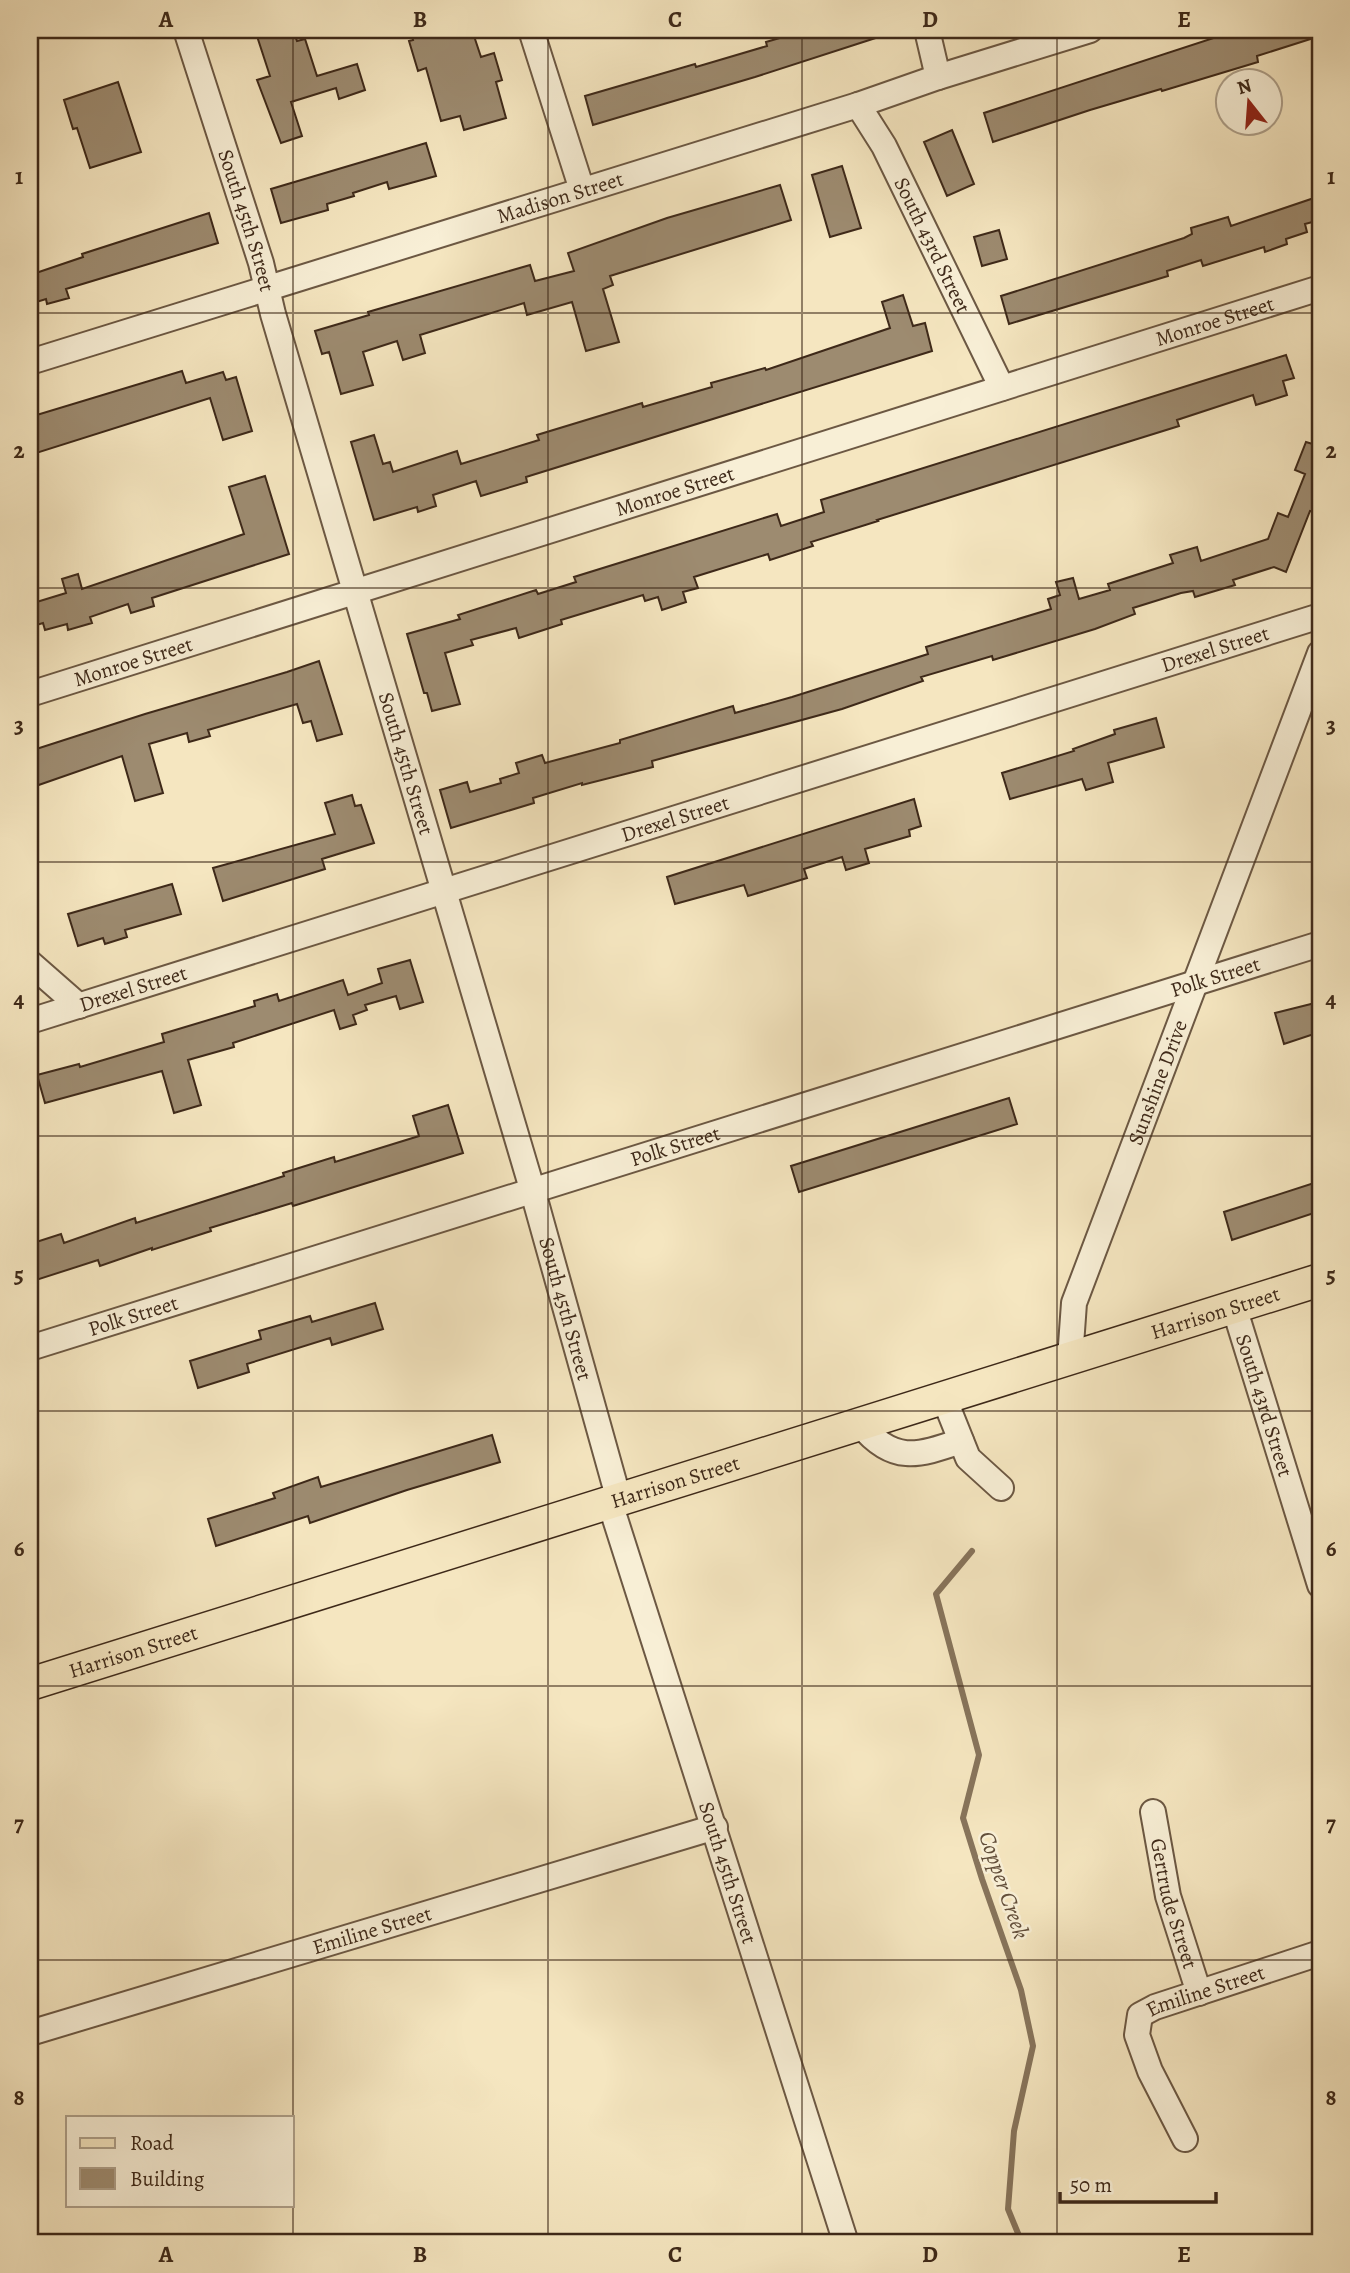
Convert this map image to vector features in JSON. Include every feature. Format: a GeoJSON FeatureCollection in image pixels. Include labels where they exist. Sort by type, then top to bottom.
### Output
{"type":"FeatureCollection","features":[{"type":"Feature","properties":{"kind":"main road","name":"Harrison Street"},"geometry":{"type":"LineString","coordinates":[[30,1684],[1320,1280]]}},
{"type":"Feature","properties":{"kind":"street","name":"South 45th Street"},"geometry":{"type":"LineString","coordinates":[[186,30],[261,264],[533,1192],[614,1501],[846,2243]]}},
{"type":"Feature","properties":{"kind":"street"},"geometry":{"type":"LineString","coordinates":[[531,30],[582,190]]}},
{"type":"Feature","properties":{"kind":"street"},"geometry":{"type":"LineString","coordinates":[[927,30],[938,77]]}},
{"type":"Feature","properties":{"kind":"street","name":"Madison Street"},"geometry":{"type":"LineString","coordinates":[[30,362],[858,105],[1090,30]]}},
{"type":"Feature","properties":{"kind":"street","name":"South 43rd Street"},"geometry":{"type":"LineString","coordinates":[[858,105],[884,146],[1003,388]]}},
{"type":"Feature","properties":{"kind":"street","name":"Monroe Street"},"geometry":{"type":"LineString","coordinates":[[30,694],[1320,288]]}},
{"type":"Feature","properties":{"kind":"street","name":"Drexel Street"},"geometry":{"type":"LineString","coordinates":[[30,1021],[1320,616]]}},
{"type":"Feature","properties":{"kind":"street","name":"Sunshine Drive"},"geometry":{"type":"LineString","coordinates":[[1070,1359],[1074,1303],[1320,653]]}},
{"type":"Feature","properties":{"kind":"street","name":"Polk Street"},"geometry":{"type":"LineString","coordinates":[[30,1349],[1320,944]]}},
{"type":"Feature","properties":{"kind":"street"},"geometry":{"type":"LineString","coordinates":[[30,963],[79,1006]]}},
{"type":"Feature","properties":{"kind":"street","name":"South 43rd Street"},"geometry":{"type":"LineString","coordinates":[[1234,1307],[1320,1585]]}},
{"type":"Feature","properties":{"kind":"street"},"geometry":{"type":"LineString","coordinates":[[944,1398],[968,1458],[1001,1488]]}},
{"type":"Feature","properties":{"kind":"street"},"geometry":{"type":"LineString","coordinates":[[860,1424],[882,1447],[912,1455],[961,1441]]}},
{"type":"Feature","properties":{"kind":"street","name":"Gertrude Street"},"geometry":{"type":"LineString","coordinates":[[1153,1812],[1168,1896],[1199,1993]]}},
{"type":"Feature","properties":{"kind":"street","name":"Emiline Street"},"geometry":{"type":"LineString","coordinates":[[30,2033],[715,1827]]}},
{"type":"Feature","properties":{"kind":"street","name":"Emiline Street"},"geometry":{"type":"LineString","coordinates":[[1185,2139],[1150,2071],[1137,2035],[1140,2015],[1155,2007],[1320,1953]]}},
{"type":"Feature","properties":{"kind":"building"},"geometry":{"type":"Polygon","coordinates":[[[255,30],[293,30],[297,41],[305,39],[317,76],[357,64],[365,90],[339,99],[336,88],[291,102],[302,136],[281,143],[257,80],[270,76],[255,30]]]}},
{"type":"Feature","properties":{"kind":"building"},"geometry":{"type":"Polygon","coordinates":[[[410,30],[472,30],[481,57],[494,53],[502,80],[496,82],[506,118],[464,130],[460,116],[441,121],[426,68],[418,71],[409,41],[413,40],[410,30]]]}},
{"type":"Feature","properties":{"kind":"building"},"geometry":{"type":"Polygon","coordinates":[[[807,30],[890,30],[891,33],[593,125],[585,96],[767,46],[766,42],[807,30]]]}},
{"type":"Feature","properties":{"kind":"building"},"geometry":{"type":"Polygon","coordinates":[[[1238,30],[1320,30],[1320,36],[1257,56],[1258,62],[1245,66],[1214,66],[1214,75],[1090,110],[993,142],[984,113],[1238,30]]]}},
{"type":"Feature","properties":{"kind":"building"},"geometry":{"type":"Polygon","coordinates":[[[118,82],[141,152],[90,168],[77,128],[73,129],[64,100],[118,82]]]}},
{"type":"Feature","properties":{"kind":"building"},"geometry":{"type":"Polygon","coordinates":[[[952,130],[974,184],[947,196],[924,142],[952,130]]]}},
{"type":"Feature","properties":{"kind":"building"},"geometry":{"type":"Polygon","coordinates":[[[426,143],[436,176],[389,189],[387,182],[327,204],[328,210],[281,223],[271,189],[426,143]]]}},
{"type":"Feature","properties":{"kind":"building"},"geometry":{"type":"Polygon","coordinates":[[[842,166],[861,228],[830,237],[812,175],[842,166]]]}},
{"type":"Feature","properties":{"kind":"building"},"geometry":{"type":"Polygon","coordinates":[[[780,185],[791,220],[610,276],[613,285],[603,289],[619,342],[586,351],[572,302],[527,315],[524,303],[420,335],[425,353],[403,360],[397,341],[363,352],[373,385],[341,394],[329,352],[322,354],[315,331],[369,315],[368,312],[530,265],[535,281],[574,271],[568,253],[667,218],[780,185]]]}},
{"type":"Feature","properties":{"kind":"building"},"geometry":{"type":"Polygon","coordinates":[[[1320,196],[1320,220],[1305,224],[1307,232],[1286,239],[1287,244],[1265,252],[1264,247],[1203,266],[1201,260],[1167,271],[1168,276],[1009,324],[1001,296],[1184,238],[1192,234],[1191,228],[1228,217],[1231,226],[1320,196]]]}},
{"type":"Feature","properties":{"kind":"building"},"geometry":{"type":"Polygon","coordinates":[[[209,213],[218,243],[66,289],[69,298],[47,304],[46,299],[30,304],[30,275],[83,257],[82,254],[209,213]]]}},
{"type":"Feature","properties":{"kind":"building"},"geometry":{"type":"Polygon","coordinates":[[[999,230],[1007,259],[982,266],[974,237],[999,230]]]}},
{"type":"Feature","properties":{"kind":"building"},"geometry":{"type":"Polygon","coordinates":[[[903,295],[913,326],[925,323],[932,351],[526,477],[527,482],[481,496],[476,481],[433,495],[436,506],[418,512],[417,507],[374,520],[351,442],[374,435],[383,464],[390,462],[393,472],[457,451],[461,464],[539,440],[537,435],[642,403],[643,407],[712,387],[711,383],[765,368],[766,370],[890,328],[882,302],[903,295]]]}},
{"type":"Feature","properties":{"kind":"building"},"geometry":{"type":"Polygon","coordinates":[[[1286,355],[1294,378],[1283,381],[1287,395],[1256,405],[1253,395],[1177,420],[1179,426],[877,520],[811,542],[813,546],[770,560],[768,554],[694,577],[698,588],[683,592],[686,602],[662,610],[658,597],[645,601],[643,595],[561,620],[562,624],[519,638],[516,628],[471,640],[473,645],[445,653],[460,704],[432,711],[427,693],[424,693],[407,634],[460,619],[458,615],[536,590],[538,594],[576,582],[574,577],[777,514],[781,526],[824,512],[821,500],[1286,355]]]}},
{"type":"Feature","properties":{"kind":"building"},"geometry":{"type":"Polygon","coordinates":[[[182,371],[186,383],[223,372],[226,380],[236,377],[252,431],[223,440],[210,398],[30,455],[30,417],[182,371]]]}},
{"type":"Feature","properties":{"kind":"building"},"geometry":{"type":"Polygon","coordinates":[[[1319,437],[1320,496],[1314,512],[1310,511],[1286,572],[1274,567],[1233,580],[1235,585],[1195,597],[1193,591],[1181,593],[1133,608],[1135,614],[1095,629],[993,660],[992,656],[921,677],[923,681],[842,709],[652,761],[653,767],[582,783],[533,798],[534,803],[451,828],[440,790],[467,782],[470,792],[501,783],[500,779],[519,773],[516,763],[542,755],[545,763],[620,743],[620,740],[733,706],[735,713],[928,654],[926,647],[1051,609],[1048,599],[1060,595],[1056,582],[1073,578],[1079,599],[1110,590],[1108,584],[1173,563],[1170,555],[1197,547],[1201,561],[1268,539],[1278,513],[1288,517],[1305,474],[1295,470],[1306,442],[1316,445],[1319,437]]]}},
{"type":"Feature","properties":{"kind":"building"},"geometry":{"type":"Polygon","coordinates":[[[265,476],[289,554],[152,598],[154,606],[131,613],[128,604],[90,617],[92,623],[68,630],[67,624],[45,630],[43,623],[30,627],[30,604],[66,593],[62,579],[78,574],[82,589],[244,534],[229,487],[265,476]]]}},
{"type":"Feature","properties":{"kind":"building"},"geometry":{"type":"Polygon","coordinates":[[[319,661],[342,734],[317,741],[311,721],[303,723],[297,704],[208,730],[210,736],[189,742],[187,733],[149,744],[163,793],[135,801],[122,756],[30,788],[30,751],[319,661]]]}},
{"type":"Feature","properties":{"kind":"building"},"geometry":{"type":"Polygon","coordinates":[[[1156,718],[1164,747],[1108,763],[1113,782],[1086,790],[1082,779],[1010,799],[1002,773],[1074,751],[1073,749],[1115,734],[1114,730],[1156,718]]]}},
{"type":"Feature","properties":{"kind":"building"},"geometry":{"type":"Polygon","coordinates":[[[352,795],[355,806],[361,805],[374,843],[322,859],[325,869],[223,901],[213,868],[335,834],[325,803],[352,795]]]}},
{"type":"Feature","properties":{"kind":"building"},"geometry":{"type":"Polygon","coordinates":[[[914,799],[921,826],[909,830],[910,836],[865,849],[869,863],[846,870],[842,857],[804,869],[807,878],[748,896],[744,885],[675,904],[667,877],[914,799]]]}},
{"type":"Feature","properties":{"kind":"building"},"geometry":{"type":"Polygon","coordinates":[[[172,884],[181,914],[125,930],[127,937],[105,944],[103,938],[78,946],[68,914],[172,884]]]}},
{"type":"Feature","properties":{"kind":"building"},"geometry":{"type":"Polygon","coordinates":[[[410,960],[423,1002],[400,1009],[396,996],[365,1005],[367,1010],[353,1015],[356,1024],[340,1029],[334,1010],[233,1043],[234,1047],[188,1060],[201,1105],[174,1113],[162,1071],[45,1103],[37,1075],[79,1064],[80,1067],[164,1042],[162,1034],[255,1006],[254,1001],[277,994],[279,1001],[343,980],[348,995],[382,983],[378,969],[410,960]]]}},
{"type":"Feature","properties":{"kind":"building"},"geometry":{"type":"Polygon","coordinates":[[[1315,1003],[1316,1008],[1320,1006],[1320,1032],[1284,1044],[1275,1013],[1315,1003]]]}},
{"type":"Feature","properties":{"kind":"building"},"geometry":{"type":"Polygon","coordinates":[[[1009,1098],[1017,1124],[799,1192],[791,1166],[1009,1098]]]}},
{"type":"Feature","properties":{"kind":"building"},"geometry":{"type":"Polygon","coordinates":[[[448,1105],[463,1153],[293,1206],[292,1203],[210,1228],[211,1231],[100,1266],[98,1260],[30,1282],[30,1244],[61,1234],[64,1243],[135,1218],[136,1223],[284,1176],[283,1173],[334,1157],[335,1162],[419,1136],[413,1116],[448,1105]]]}},
{"type":"Feature","properties":{"kind":"building"},"geometry":{"type":"Polygon","coordinates":[[[1314,1183],[1320,1211],[1232,1240],[1224,1212],[1314,1183]]]}},
{"type":"Feature","properties":{"kind":"building"},"geometry":{"type":"Polygon","coordinates":[[[375,1303],[383,1329],[332,1345],[330,1338],[247,1364],[249,1372],[198,1388],[190,1361],[261,1339],[259,1331],[310,1316],[312,1322],[375,1303]]]}},
{"type":"Feature","properties":{"kind":"building"},"geometry":{"type":"Polygon","coordinates":[[[492,1435],[500,1462],[310,1523],[308,1516],[216,1546],[208,1519],[275,1498],[273,1493],[318,1477],[321,1487],[492,1435]]]}},
{"type":"Feature","properties":{"kind":"waterway","name":"Copper Creek"},"geometry":{"type":"LineString","coordinates":[[972,1551],[936,1594],[979,1755],[963,1818],[1021,1990],[1033,2046],[1014,2131],[1008,2209],[1022,2243]]}}]}
